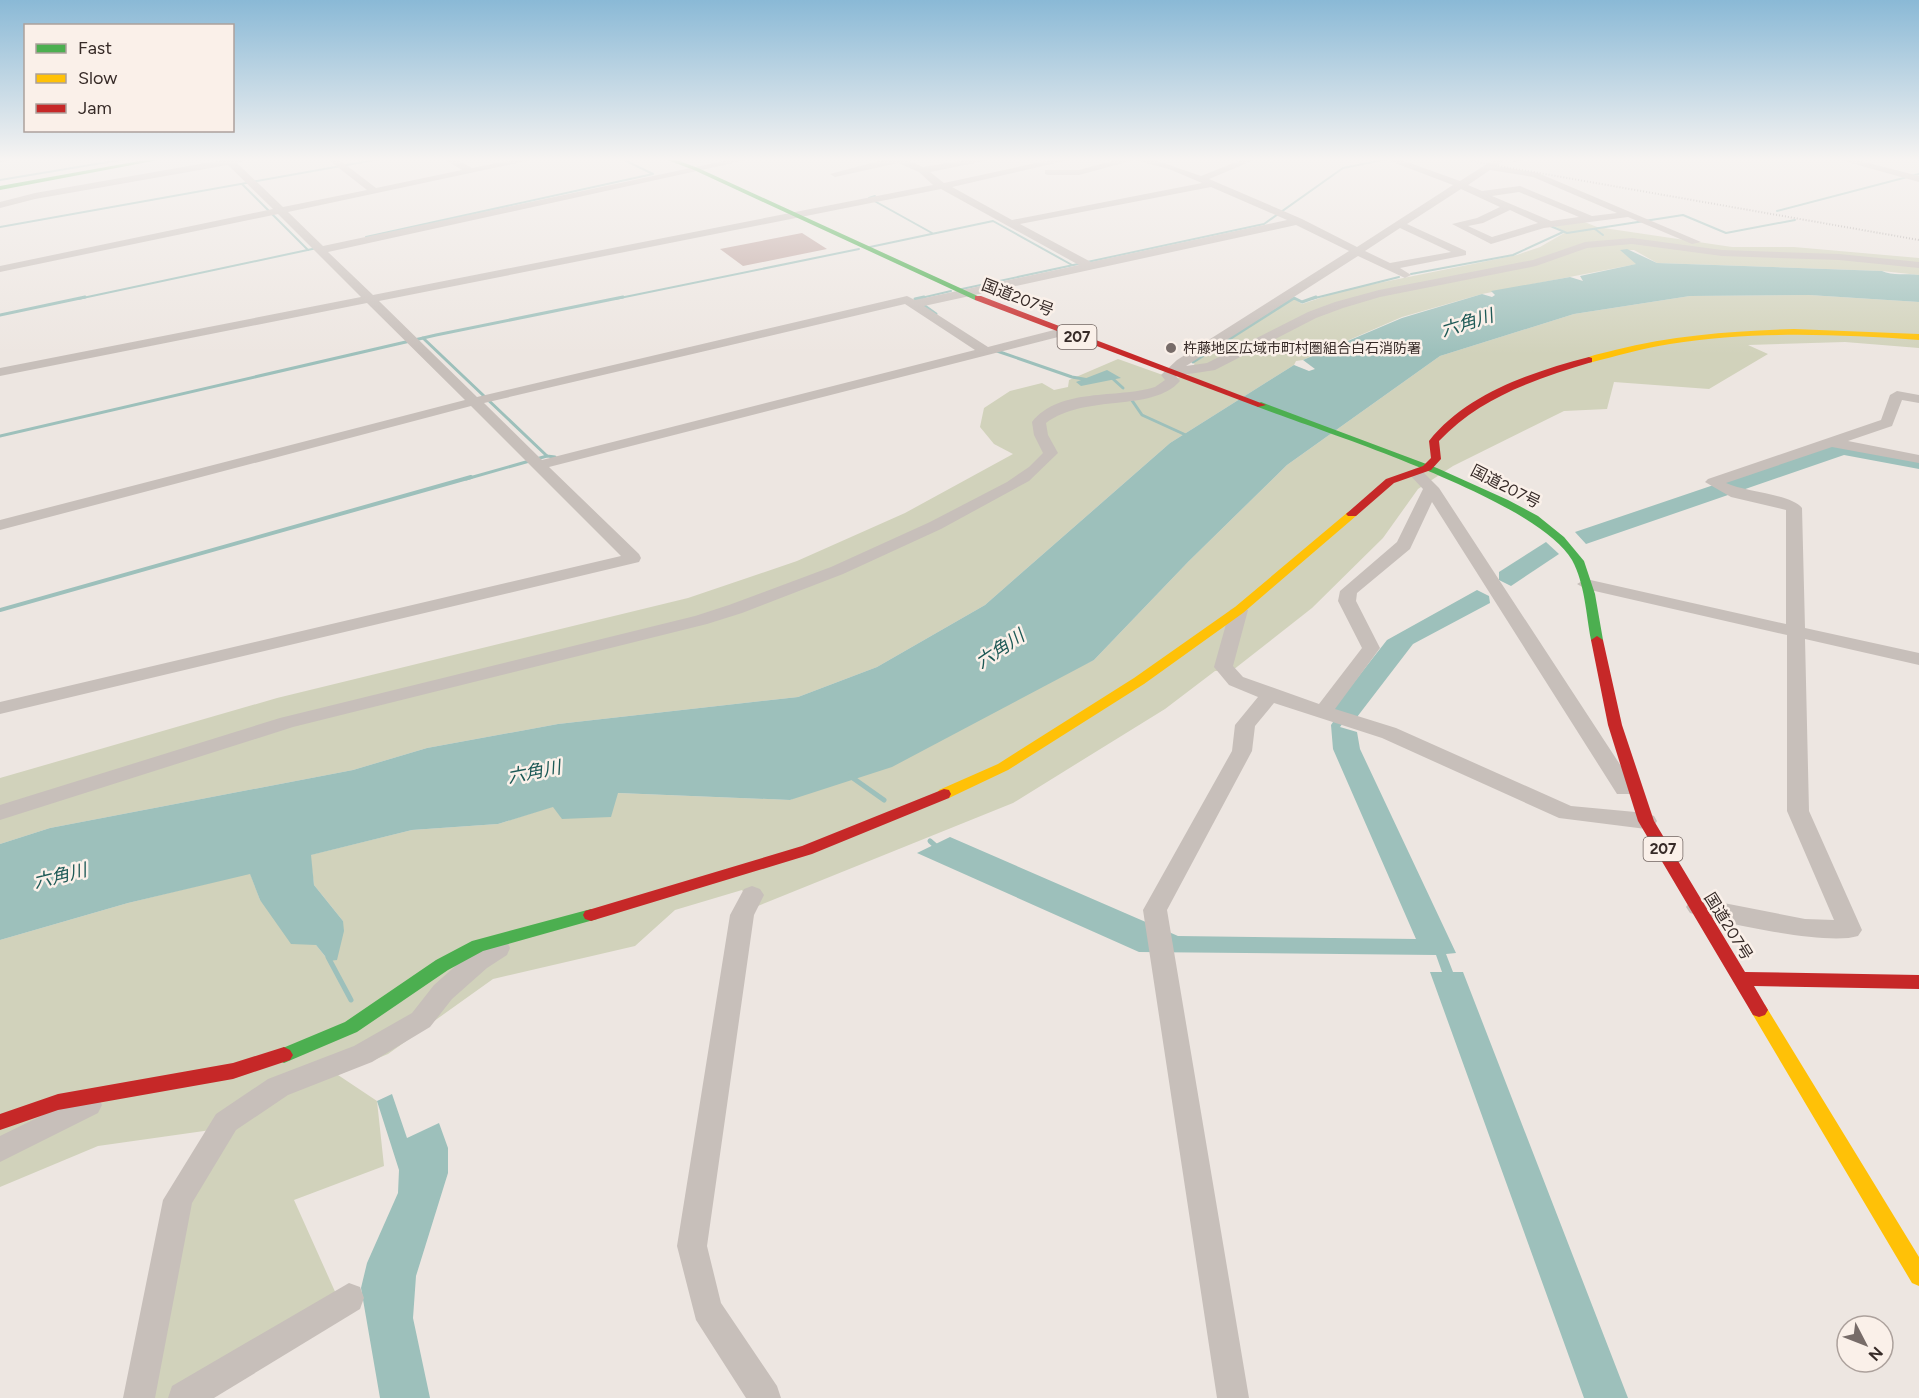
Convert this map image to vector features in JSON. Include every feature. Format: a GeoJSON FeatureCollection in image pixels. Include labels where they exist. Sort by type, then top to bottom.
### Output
{"type":"FeatureCollection","features":[{"type":"Feature","properties":{"kind":"main road","name":"国道207号"},"geometry":{"type":"LineString","coordinates":[[809,223],[958,291],[1490,494],[1549,528],[1574,554],[1587,584],[1616,725],[1646,821],[1910,1248],[1919,1276]]}},
{"type":"Feature","properties":{"kind":"main road"},"geometry":{"type":"LineString","coordinates":[[0,1122],[58,1102],[233,1071],[303,1049],[351,1027],[442,965],[478,946],[684,889],[807,850],[918,806],[1003,767],[1139,681],[1239,610],[1390,481],[1436,459],[1434,441],[1439,434],[1472,407],[1526,381],[1576,364],[1672,340],[1733,333],[1797,330],[1919,337]]}},
{"type":"Feature","properties":{"kind":"main road"},"geometry":{"type":"LineString","coordinates":[[1742,979],[1919,982]]}},
{"type":"Feature","properties":{"kind":"street"},"geometry":{"type":"LineString","coordinates":[[0,269],[220,223]]}},
{"type":"Feature","properties":{"kind":"street"},"geometry":{"type":"LineString","coordinates":[[0,708],[633,558],[537,461],[483,399],[412,340],[319,248],[288,223]]}},
{"type":"Feature","properties":{"kind":"street"},"geometry":{"type":"LineString","coordinates":[[319,248],[436,223]]}},
{"type":"Feature","properties":{"kind":"street"},"geometry":{"type":"LineString","coordinates":[[0,372],[751,223]]}},
{"type":"Feature","properties":{"kind":"street"},"geometry":{"type":"LineString","coordinates":[[1011,223],[1086,264]]}},
{"type":"Feature","properties":{"kind":"street"},"geometry":{"type":"LineString","coordinates":[[917,303],[958,291],[1287,223]]}},
{"type":"Feature","properties":{"kind":"street"},"geometry":{"type":"LineString","coordinates":[[1302,223],[1356,253],[1404,275],[1446,266]]}},
{"type":"Feature","properties":{"kind":"street"},"geometry":{"type":"LineString","coordinates":[[1463,223],[1457,224],[1491,241],[1553,223]]}},
{"type":"Feature","properties":{"kind":"street"},"geometry":{"type":"LineString","coordinates":[[1654,223],[1696,242]]}},
{"type":"Feature","properties":{"kind":"street"},"geometry":{"type":"LineString","coordinates":[[0,813],[287,722],[690,623],[790,590],[948,519],[997,494],[1042,465],[1051,453],[1041,435],[1039,422],[1047,414],[1076,402],[1153,392],[1173,381],[1168,375],[1182,363],[1400,224],[1462,252],[1386,267]]}},
{"type":"Feature","properties":{"kind":"street"},"geometry":{"type":"LineString","coordinates":[[1172,372],[1210,367],[1312,315],[1339,305],[1379,294],[1536,263],[1585,245],[1632,241],[1722,254],[1839,257],[1919,264]]}},
{"type":"Feature","properties":{"kind":"street"},"geometry":{"type":"LineString","coordinates":[[1369,259],[1413,250]]}},
{"type":"Feature","properties":{"kind":"street"},"geometry":{"type":"LineString","coordinates":[[0,525],[483,399],[907,300],[917,303],[991,350]]}},
{"type":"Feature","properties":{"kind":"street"},"geometry":{"type":"LineString","coordinates":[[537,461],[1062,332]]}},
{"type":"Feature","properties":{"kind":"street"},"geometry":{"type":"LineString","coordinates":[[1698,907],[1805,928],[1850,930],[1798,811],[1794,508],[1737,494],[1713,482],[1887,423],[1897,395],[1919,399]]}},
{"type":"Feature","properties":{"kind":"street"},"geometry":{"type":"LineString","coordinates":[[1832,443],[1919,459]]}},
{"type":"Feature","properties":{"kind":"street"},"geometry":{"type":"LineString","coordinates":[[1419,468],[1646,821]]}},
{"type":"Feature","properties":{"kind":"street"},"geometry":{"type":"LineString","coordinates":[[1336,716],[1371,648],[1347,601],[1349,591],[1404,545],[1431,488]]}},
{"type":"Feature","properties":{"kind":"street"},"geometry":{"type":"LineString","coordinates":[[1587,584],[1919,659]]}},
{"type":"Feature","properties":{"kind":"street"},"geometry":{"type":"LineString","coordinates":[[1239,610],[1223,667],[1236,681],[1270,695],[1389,733],[1567,813],[1646,821]]}},
{"type":"Feature","properties":{"kind":"street"},"geometry":{"type":"LineString","coordinates":[[1233,1398],[1155,910],[1242,751],[1245,725],[1270,695]]}},
{"type":"Feature","properties":{"kind":"street"},"geometry":{"type":"LineString","coordinates":[[752,895],[742,915],[692,1246],[707,1309],[765,1398]]}},
{"type":"Feature","properties":{"kind":"street"},"geometry":{"type":"LineString","coordinates":[[139,1398],[178,1200],[226,1122],[278,1087],[363,1054],[421,1020],[443,992],[469,969],[520,934]]}},
{"type":"Feature","properties":{"kind":"street"},"geometry":{"type":"LineString","coordinates":[[0,1150],[118,1090]]}},
{"type":"Feature","properties":{"kind":"street"},"geometry":{"type":"LineString","coordinates":[[184,1398],[349,1298]]}},
{"type":"Feature","properties":{"kind":"green space"},"geometry":{"type":"Polygon","coordinates":[[[1588,223],[1597,227],[1732,247],[1794,247],[1919,258],[1919,275],[1882,271],[1657,263],[1634,250],[1621,250],[1637,264],[1482,294],[1402,317],[1296,361],[1294,365],[1170,443],[985,605],[877,667],[798,697],[558,724],[427,748],[353,770],[50,828],[0,844],[0,778],[277,698],[688,598],[797,561],[905,513],[1013,454],[994,444],[980,427],[984,408],[1010,391],[1042,383],[1054,390],[1068,387],[1069,380],[1118,359],[1174,379],[1195,372],[1194,362],[1294,299],[1302,304],[1344,290],[1517,255],[1540,247],[1566,232],[1552,225],[1588,223]]]}},
{"type":"Feature","properties":{"kind":"green space"},"geometry":{"type":"Polygon","coordinates":[[[1809,295],[1919,302],[1919,348],[1845,342],[1748,345],[1768,354],[1709,389],[1614,382],[1607,409],[1564,411],[1453,466],[1418,489],[1383,538],[1312,608],[1233,670],[1215,671],[1165,709],[1013,803],[753,908],[742,890],[675,910],[635,946],[493,979],[388,1054],[338,1075],[377,1101],[384,1166],[294,1200],[337,1296],[169,1398],[151,1398],[189,1208],[211,1130],[98,1146],[0,1187],[0,940],[128,903],[250,873],[260,900],[316,945],[329,961],[343,921],[314,885],[310,855],[412,830],[498,824],[554,806],[617,793],[790,800],[1094,660],[1188,562],[1287,465],[1440,356],[1574,314],[1690,296],[1809,295]]]}},
{"type":"Feature","properties":{"kind":"water","name":"六角川"},"geometry":{"type":"Polygon","coordinates":[[[1627,249],[1657,263],[1882,271],[1919,275],[1919,302],[1809,295],[1690,296],[1574,314],[1440,356],[1287,465],[1188,562],[1094,660],[892,767],[790,800],[618,793],[611,817],[562,819],[553,807],[498,824],[412,830],[311,855],[314,885],[343,921],[344,931],[337,960],[329,961],[316,945],[291,944],[260,900],[250,874],[128,903],[0,940],[0,844],[50,828],[353,770],[427,748],[558,724],[798,697],[877,667],[985,605],[1170,443],[1294,365],[1309,371],[1315,369],[1303,360],[1402,318],[1482,294],[1492,297],[1495,295],[1491,291],[1570,277],[1583,281],[1580,276],[1636,264],[1620,250],[1627,249]]]}},
{"type":"Feature","properties":{"kind":"water"},"geometry":{"type":"Polygon","coordinates":[[[1107,370],[1121,378],[1081,386],[1076,382],[1107,370]]]}},
{"type":"Feature","properties":{"kind":"water"},"geometry":{"type":"Polygon","coordinates":[[[1832,445],[1919,461],[1919,469],[1844,455],[1586,544],[1575,532],[1832,445]]]}},
{"type":"Feature","properties":{"kind":"water"},"geometry":{"type":"Polygon","coordinates":[[[1546,542],[1559,554],[1511,586],[1499,580],[1499,572],[1546,542]]]}},
{"type":"Feature","properties":{"kind":"water"},"geometry":{"type":"Polygon","coordinates":[[[1477,590],[1489,596],[1490,603],[1413,644],[1357,717],[1349,715],[1340,727],[1357,732],[1360,749],[1456,953],[1446,954],[1453,972],[1463,972],[1628,1398],[1584,1398],[1430,972],[1442,972],[1436,955],[1139,952],[917,853],[950,837],[1178,936],[1416,939],[1333,749],[1331,725],[1340,712],[1333,709],[1387,640],[1477,590]]]}},
{"type":"Feature","properties":{"kind":"water"},"geometry":{"type":"Polygon","coordinates":[[[392,1094],[407,1138],[439,1123],[448,1148],[448,1173],[416,1276],[413,1318],[430,1398],[380,1398],[361,1288],[367,1263],[398,1193],[399,1170],[377,1101],[392,1094]]]}},
{"type":"Feature","properties":{"kind":"building"},"geometry":{"type":"Polygon","coordinates":[[[802,233],[827,249],[743,266],[720,249],[802,233]]]}},
{"type":"Feature","properties":{"kind":"waterway"},"geometry":{"type":"LineString","coordinates":[[0,227],[21,223]]}},
{"type":"Feature","properties":{"kind":"waterway"},"geometry":{"type":"LineString","coordinates":[[281,223],[308,250]]}},
{"type":"Feature","properties":{"kind":"waterway"},"geometry":{"type":"LineString","coordinates":[[366,237],[429,223]]}},
{"type":"Feature","properties":{"kind":"waterway"},"geometry":{"type":"LineString","coordinates":[[914,223],[932,233]]}},
{"type":"Feature","properties":{"kind":"waterway"},"geometry":{"type":"LineString","coordinates":[[870,247],[982,223]]}},
{"type":"Feature","properties":{"kind":"waterway"},"geometry":{"type":"LineString","coordinates":[[997,223],[1072,265]]}},
{"type":"Feature","properties":{"kind":"waterway"},"geometry":{"type":"LineString","coordinates":[[962,289],[1265,223]]}},
{"type":"Feature","properties":{"kind":"waterway"},"geometry":{"type":"LineString","coordinates":[[1548,225],[1567,233],[1630,223]]}},
{"type":"Feature","properties":{"kind":"waterway"},"geometry":{"type":"LineString","coordinates":[[1703,223],[1726,233],[1778,223]]}},
{"type":"Feature","properties":{"kind":"waterway"},"geometry":{"type":"LineString","coordinates":[[1595,229],[1603,235]]}},
{"type":"Feature","properties":{"kind":"waterway"},"geometry":{"type":"LineString","coordinates":[[1411,274],[1513,255],[1563,232]]}},
{"type":"Feature","properties":{"kind":"waterway"},"geometry":{"type":"LineString","coordinates":[[308,250],[317,248]]}},
{"type":"Feature","properties":{"kind":"waterway"},"geometry":{"type":"LineString","coordinates":[[615,299],[859,249]]}},
{"type":"Feature","properties":{"kind":"waterway"},"geometry":{"type":"LineString","coordinates":[[78,299],[308,250]]}},
{"type":"Feature","properties":{"kind":"waterway"},"geometry":{"type":"LineString","coordinates":[[1311,299],[1399,277]]}},
{"type":"Feature","properties":{"kind":"waterway"},"geometry":{"type":"LineString","coordinates":[[917,299],[951,291]]}},
{"type":"Feature","properties":{"kind":"waterway"},"geometry":{"type":"LineString","coordinates":[[0,315],[85,297]]}},
{"type":"Feature","properties":{"kind":"waterway"},"geometry":{"type":"LineString","coordinates":[[423,338],[623,297]]}},
{"type":"Feature","properties":{"kind":"waterway"},"geometry":{"type":"LineString","coordinates":[[924,297],[915,299],[936,314]]}},
{"type":"Feature","properties":{"kind":"waterway"},"geometry":{"type":"LineString","coordinates":[[1193,362],[1294,298],[1302,302],[1316,297]]}},
{"type":"Feature","properties":{"kind":"waterway"},"geometry":{"type":"LineString","coordinates":[[0,436],[423,338]]}},
{"type":"Feature","properties":{"kind":"waterway"},"geometry":{"type":"LineString","coordinates":[[423,338],[547,456]]}},
{"type":"Feature","properties":{"kind":"waterway"},"geometry":{"type":"LineString","coordinates":[[997,351],[1072,377],[1089,380]]}},
{"type":"Feature","properties":{"kind":"waterway"},"geometry":{"type":"LineString","coordinates":[[1112,378],[1123,388]]}},
{"type":"Feature","properties":{"kind":"waterway"},"geometry":{"type":"LineString","coordinates":[[1131,399],[1142,415],[1188,436]]}},
{"type":"Feature","properties":{"kind":"waterway"},"geometry":{"type":"LineString","coordinates":[[466,479],[547,456]]}},
{"type":"Feature","properties":{"kind":"waterway"},"geometry":{"type":"LineString","coordinates":[[547,456],[555,457]]}},
{"type":"Feature","properties":{"kind":"waterway"},"geometry":{"type":"LineString","coordinates":[[0,610],[471,477]]}},
{"type":"Feature","properties":{"kind":"waterway"},"geometry":{"type":"LineString","coordinates":[[850,776],[884,800]]}},
{"type":"Feature","properties":{"kind":"waterway"},"geometry":{"type":"LineString","coordinates":[[930,841],[938,848]]}},
{"type":"Feature","properties":{"kind":"waterway"},"geometry":{"type":"LineString","coordinates":[[328,957],[351,1000]]}},
{"type":"Feature","properties":{"kind":"railway"},"geometry":{"type":"LineString","coordinates":[[1824,223],[1919,240]]}},
{"type":"Feature","properties":{"kind":"traffic: fast"},"geometry":{"type":"LineString","coordinates":[[815,223],[978,298]]}},
{"type":"Feature","properties":{"kind":"traffic: fast"},"geometry":{"type":"LineString","coordinates":[[1261,405],[1433,471],[1504,502],[1534,518],[1560,539],[1578,561],[1587,582],[1597,640]]}},
{"type":"Feature","properties":{"kind":"traffic: fast"},"geometry":{"type":"LineString","coordinates":[[284,1055],[351,1027],[442,965],[478,946],[591,915]]}},
{"type":"Feature","properties":{"kind":"traffic: slow"},"geometry":{"type":"LineString","coordinates":[[1589,360],[1670,341],[1753,333],[1878,334],[1919,337]]}},
{"type":"Feature","properties":{"kind":"traffic: slow"},"geometry":{"type":"LineString","coordinates":[[944,794],[1003,767],[1139,681],[1239,610],[1352,514]]}},
{"type":"Feature","properties":{"kind":"traffic: slow"},"geometry":{"type":"LineString","coordinates":[[1759,1010],[1919,1276]]}},
{"type":"Feature","properties":{"kind":"traffic: jam"},"geometry":{"type":"LineString","coordinates":[[978,298],[1261,405]]}},
{"type":"Feature","properties":{"kind":"traffic: jam"},"geometry":{"type":"LineString","coordinates":[[1352,514],[1390,481],[1427,468],[1436,459],[1434,441],[1466,411],[1505,389],[1589,360]]}},
{"type":"Feature","properties":{"kind":"traffic: jam"},"geometry":{"type":"LineString","coordinates":[[1597,640],[1615,725],[1646,821],[1759,1010]]}},
{"type":"Feature","properties":{"kind":"traffic: jam"},"geometry":{"type":"LineString","coordinates":[[591,915],[807,850],[944,794]]}},
{"type":"Feature","properties":{"kind":"traffic: jam"},"geometry":{"type":"LineString","coordinates":[[1742,979],[1919,982]]}},
{"type":"Feature","properties":{"kind":"traffic: jam"},"geometry":{"type":"LineString","coordinates":[[0,1122],[58,1102],[233,1071],[284,1055]]}},
{"type":"Feature","properties":{"kind":"place","name":"杵藤地区広域市町村圏組合白石消防署"},"geometry":{"type":"Point","coordinates":[1171,348]}}]}
